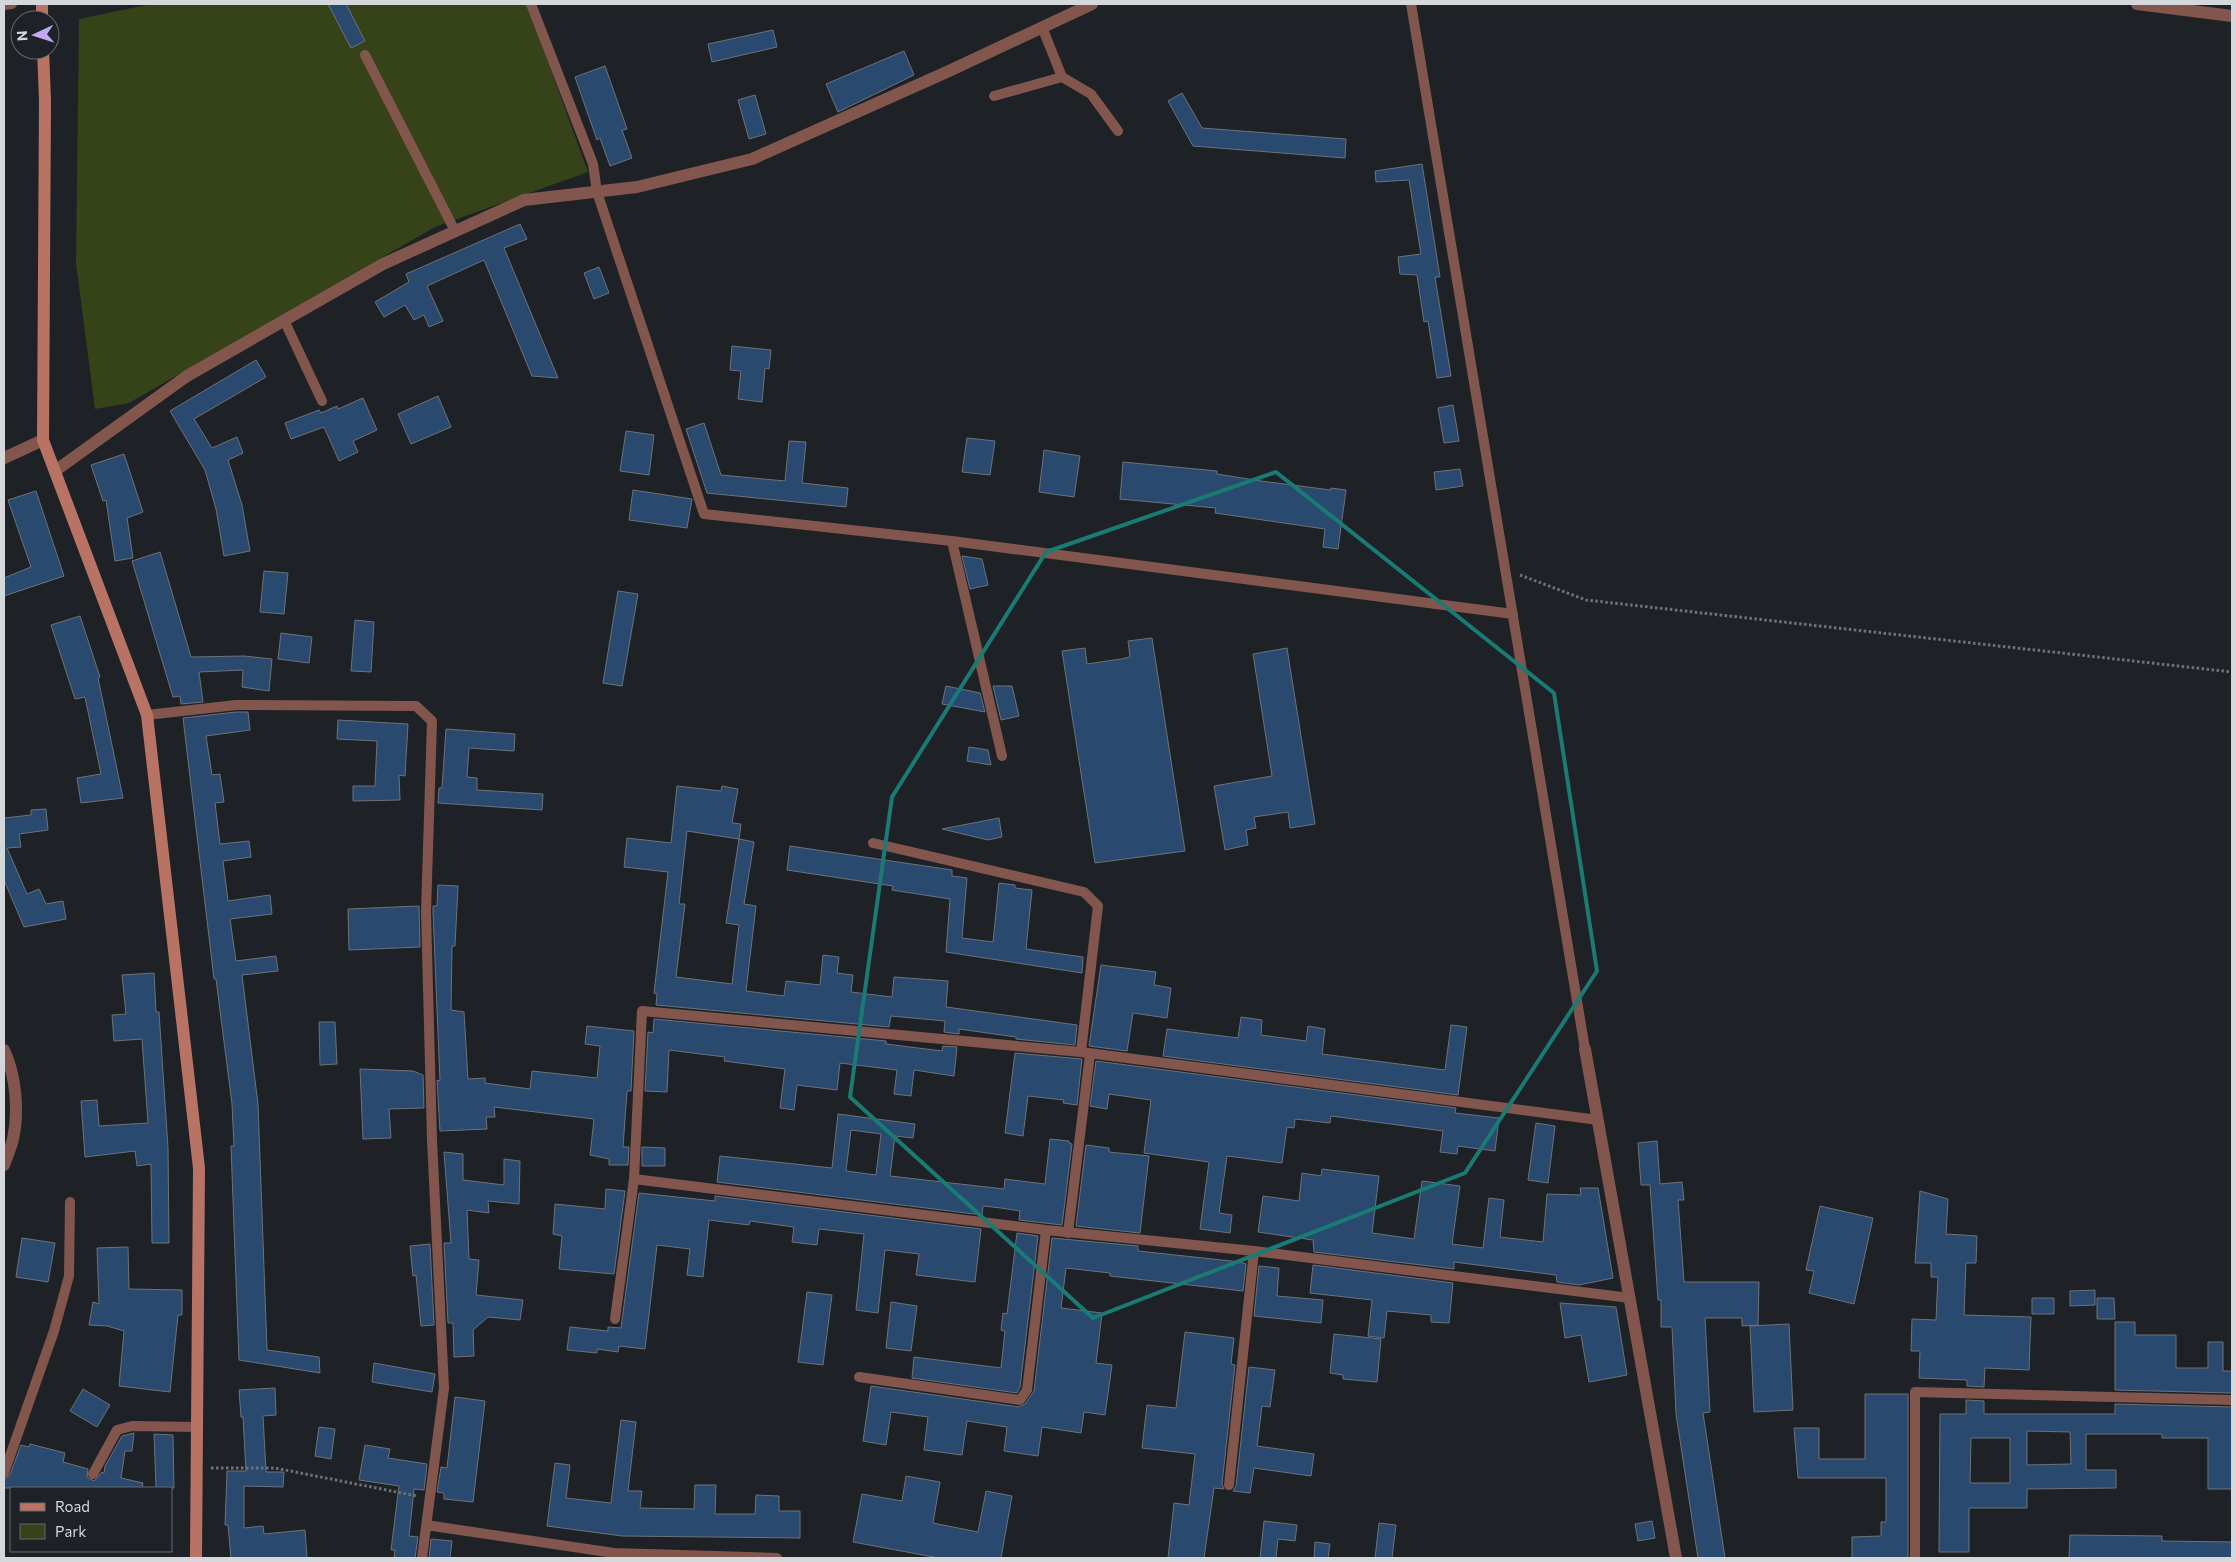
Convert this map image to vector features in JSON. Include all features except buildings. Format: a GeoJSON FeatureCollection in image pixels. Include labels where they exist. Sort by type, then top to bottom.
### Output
{"type":"FeatureCollection","features":[{"type":"Feature","properties":{"kind":"street"},"geometry":{"type":"LineString","coordinates":[[55,471],[187,376],[383,264],[455,231],[524,200],[637,187],[752,159],[1092,4]]}},
{"type":"Feature","properties":{"kind":"street"},"geometry":{"type":"LineString","coordinates":[[2137,4],[2232,16]]}},
{"type":"Feature","properties":{"kind":"street"},"geometry":{"type":"LineString","coordinates":[[43,60],[45,100],[43,440],[147,715],[199,1168],[196,1558]]}},
{"type":"Feature","properties":{"kind":"street"},"geometry":{"type":"LineString","coordinates":[[4,458],[43,440]]}},
{"type":"Feature","properties":{"kind":"street"},"geometry":{"type":"LineString","coordinates":[[1585,1049],[1676,1558]]}},
{"type":"Feature","properties":{"kind":"street"},"geometry":{"type":"LineString","coordinates":[[4,1050],[11,1064],[16,1117],[13,1140],[4,1166]]}},
{"type":"Feature","properties":{"kind":"lane"},"geometry":{"type":"LineString","coordinates":[[4,5],[12,4]]}},
{"type":"Feature","properties":{"kind":"lane"},"geometry":{"type":"LineString","coordinates":[[531,4],[593,164],[597,192],[704,514],[952,540],[1513,614]]}},
{"type":"Feature","properties":{"kind":"lane"},"geometry":{"type":"LineString","coordinates":[[1411,4],[1585,1049]]}},
{"type":"Feature","properties":{"kind":"lane"},"geometry":{"type":"LineString","coordinates":[[1042,27],[1062,77],[1091,94],[1118,131]]}},
{"type":"Feature","properties":{"kind":"lane"},"geometry":{"type":"LineString","coordinates":[[365,55],[455,231]]}},
{"type":"Feature","properties":{"kind":"lane"},"geometry":{"type":"LineString","coordinates":[[994,96],[1062,77]]}},
{"type":"Feature","properties":{"kind":"lane"},"geometry":{"type":"LineString","coordinates":[[284,320],[322,401]]}},
{"type":"Feature","properties":{"kind":"lane"},"geometry":{"type":"LineString","coordinates":[[952,540],[1002,756]]}},
{"type":"Feature","properties":{"kind":"lane"},"geometry":{"type":"LineString","coordinates":[[147,715],[236,706],[416,706],[432,721],[426,912],[432,1140],[444,1388],[422,1558]]}},
{"type":"Feature","properties":{"kind":"lane"},"geometry":{"type":"LineString","coordinates":[[872,843],[1084,892],[1098,906],[1068,1233]]}},
{"type":"Feature","properties":{"kind":"lane"},"geometry":{"type":"LineString","coordinates":[[615,1319],[634,1179],[642,1010],[1085,1053],[1598,1120]]}},
{"type":"Feature","properties":{"kind":"lane"},"geometry":{"type":"LineString","coordinates":[[634,1179],[1068,1233],[1254,1251],[1630,1298]]}},
{"type":"Feature","properties":{"kind":"lane"},"geometry":{"type":"LineString","coordinates":[[4,1473],[54,1330],[69,1276],[70,1202]]}},
{"type":"Feature","properties":{"kind":"lane"},"geometry":{"type":"LineString","coordinates":[[859,1377],[1020,1400],[1027,1390],[1046,1230]]}},
{"type":"Feature","properties":{"kind":"lane"},"geometry":{"type":"LineString","coordinates":[[1229,1484],[1254,1251]]}},
{"type":"Feature","properties":{"kind":"lane"},"geometry":{"type":"LineString","coordinates":[[1915,1558],[1915,1392],[2232,1400]]}},
{"type":"Feature","properties":{"kind":"lane"},"geometry":{"type":"LineString","coordinates":[[93,1474],[117,1430],[132,1426],[196,1427]]}},
{"type":"Feature","properties":{"kind":"lane"},"geometry":{"type":"LineString","coordinates":[[426,1525],[614,1553],[777,1558]]}},
{"type":"Feature","properties":{"kind":"path"},"geometry":{"type":"LineString","coordinates":[[1505,570],[1586,600],[2232,672]]}},
{"type":"Feature","properties":{"kind":"path"},"geometry":{"type":"LineString","coordinates":[[196,1468],[275,1468],[408,1493],[430,1499]]}},
{"type":"Feature","properties":{"kind":"highlighted area"},"geometry":{"type":"Polygon","coordinates":[[[1276,472],[1554,693],[1597,971],[1465,1173],[1093,1318],[850,1097],[892,797],[1046,552],[1276,472]]]}},
{"type":"Feature","properties":{"kind":"green space"},"geometry":{"type":"Polygon","coordinates":[[[151,4],[527,4],[588,172],[435,227],[129,403],[95,409],[76,263],[79,19],[151,4]]]}}]}
